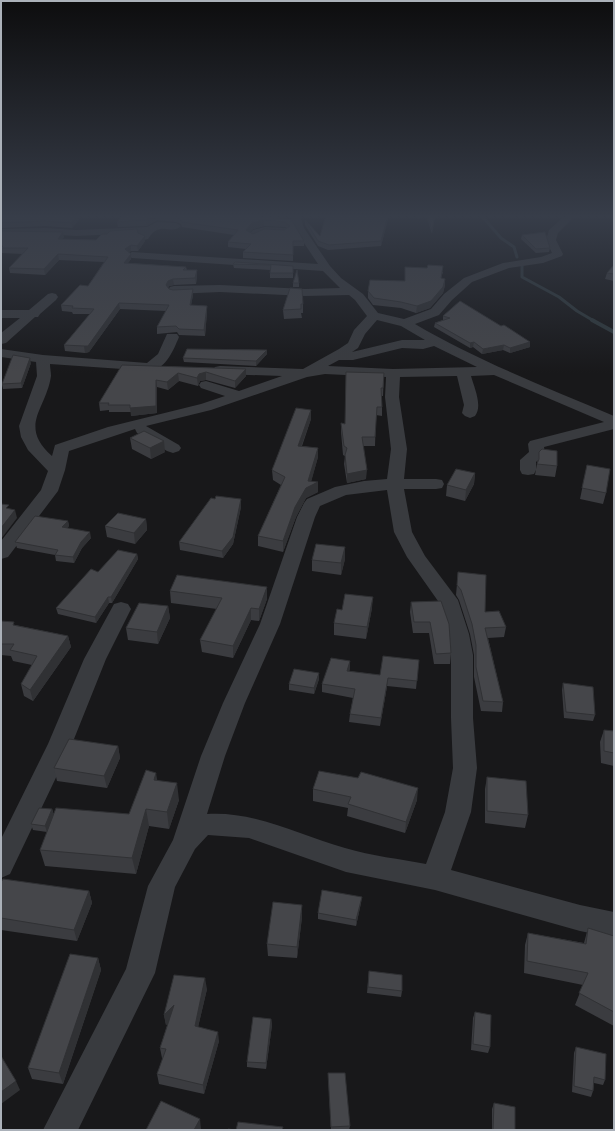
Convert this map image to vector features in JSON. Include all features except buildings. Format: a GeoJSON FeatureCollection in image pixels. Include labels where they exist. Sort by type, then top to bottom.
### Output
{"type":"FeatureCollection","features":[{"type":"Feature","properties":{"kind":"street"},"geometry":{"type":"LineString","coordinates":[[322,268],[326,268],[359,297],[374,316],[405,323],[436,341],[496,371],[614,421]]}},
{"type":"Feature","properties":{"kind":"street"},"geometry":{"type":"LineString","coordinates":[[405,323],[435,312],[448,297],[468,280],[500,268]]}},
{"type":"Feature","properties":{"kind":"street"},"geometry":{"type":"LineString","coordinates":[[174,290],[194,291],[223,288],[330,293],[351,291]]}},
{"type":"Feature","properties":{"kind":"street"},"geometry":{"type":"LineString","coordinates":[[1,340],[34,314],[52,297]]}},
{"type":"Feature","properties":{"kind":"street"},"geometry":{"type":"LineString","coordinates":[[1,314],[34,314]]}},
{"type":"Feature","properties":{"kind":"street"},"geometry":{"type":"LineString","coordinates":[[207,370],[305,373],[353,345],[359,333],[374,316]]}},
{"type":"Feature","properties":{"kind":"street"},"geometry":{"type":"LineString","coordinates":[[151,368],[164,356],[172,337]]}},
{"type":"Feature","properties":{"kind":"street"},"geometry":{"type":"LineString","coordinates":[[336,356],[353,356],[402,344],[423,345],[436,341]]}},
{"type":"Feature","properties":{"kind":"street"},"geometry":{"type":"LineString","coordinates":[[1,353],[43,359],[151,368],[169,368]]}},
{"type":"Feature","properties":{"kind":"street"},"geometry":{"type":"LineString","coordinates":[[43,359],[44,376],[27,426],[29,437],[36,450],[56,470]]}},
{"type":"Feature","properties":{"kind":"street"},"geometry":{"type":"LineString","coordinates":[[216,359],[230,359],[236,366],[244,371]]}},
{"type":"Feature","properties":{"kind":"street"},"geometry":{"type":"LineString","coordinates":[[1,553],[49,491],[61,448],[134,424],[206,407],[237,395],[305,373],[325,370],[393,373],[496,371]]}},
{"type":"Feature","properties":{"kind":"street"},"geometry":{"type":"LineString","coordinates":[[463,372],[471,405],[470,413]]}},
{"type":"Feature","properties":{"kind":"street"},"geometry":{"type":"LineString","coordinates":[[393,373],[392,397],[399,449],[395,484],[403,532],[416,557],[448,600],[459,634],[462,655],[462,718],[465,768],[458,812],[435,878]]}},
{"type":"Feature","properties":{"kind":"street"},"geometry":{"type":"LineString","coordinates":[[206,385],[237,395]]}},
{"type":"Feature","properties":{"kind":"street"},"geometry":{"type":"LineString","coordinates":[[134,424],[155,439],[173,448]]}},
{"type":"Feature","properties":{"kind":"street"},"geometry":{"type":"LineString","coordinates":[[528,470],[528,460],[537,454],[536,444],[553,441],[614,424]]}},
{"type":"Feature","properties":{"kind":"street"},"geometry":{"type":"LineString","coordinates":[[60,1130],[140,973],[162,886],[185,842],[213,756],[234,703],[270,624],[306,517],[313,503],[322,500],[329,495],[342,491],[395,484],[436,484]]}},
{"type":"Feature","properties":{"kind":"street"},"geometry":{"type":"LineString","coordinates":[[1,866],[60,744],[95,659],[121,609]]}},
{"type":"Feature","properties":{"kind":"street"},"geometry":{"type":"LineString","coordinates":[[185,842],[202,824],[249,827],[346,860],[435,878],[572,916],[614,925]]}},
{"type":"Feature","properties":{"kind":"waterway"},"geometry":{"type":"LineString","coordinates":[[522,268],[522,277],[559,297],[577,311],[594,321]]}},
{"type":"Feature","properties":{"kind":"waterway"},"geometry":{"type":"LineString","coordinates":[[592,320],[614,332]]}}]}
